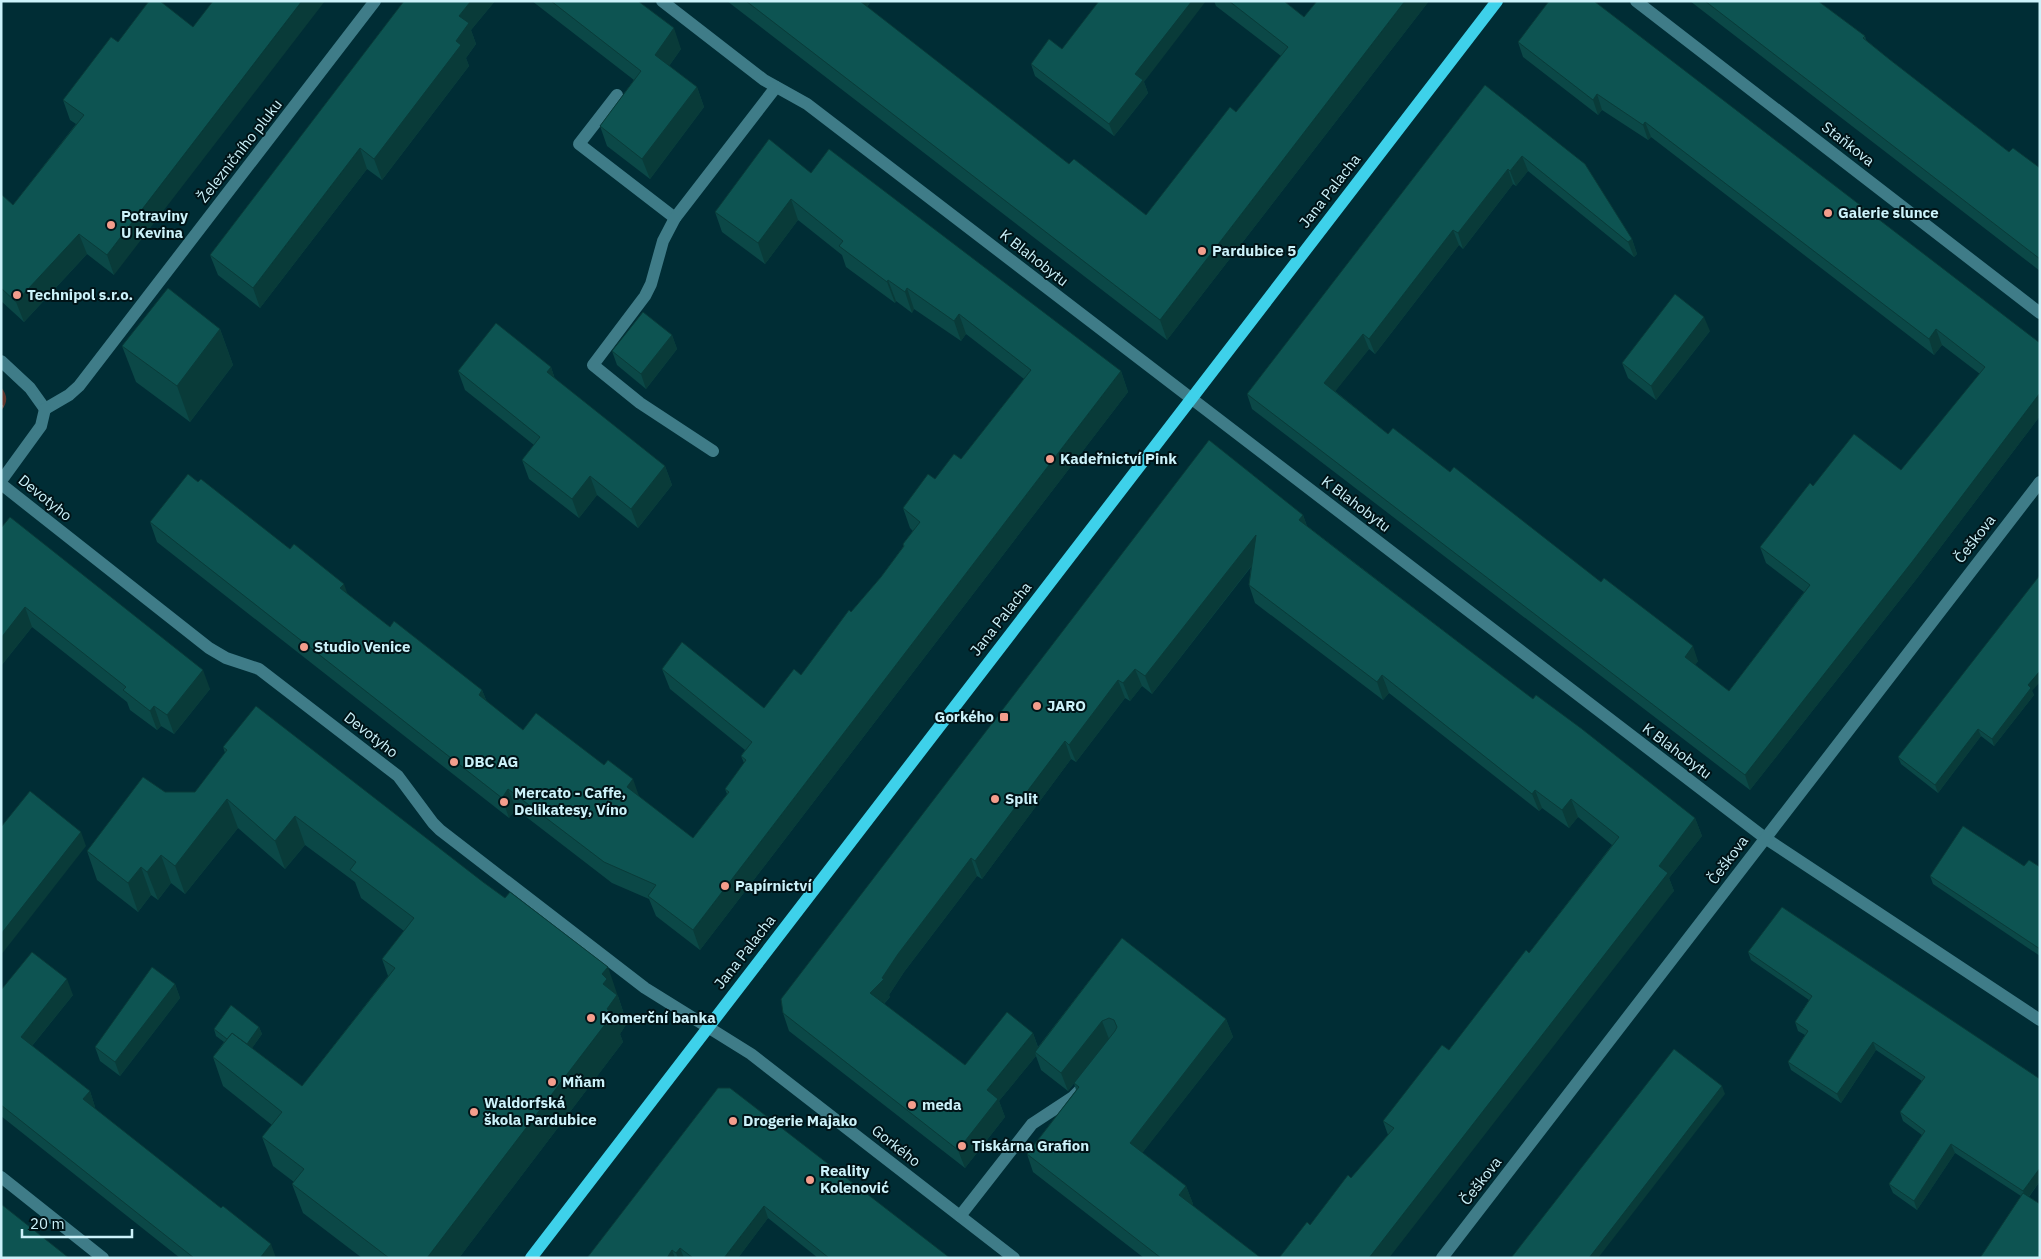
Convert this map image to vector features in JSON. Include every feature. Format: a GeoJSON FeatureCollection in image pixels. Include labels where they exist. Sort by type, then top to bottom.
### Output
{"type":"FeatureCollection","features":[{"type":"Feature","properties":{"kind":"main road","name":"Jana Palacha"},"geometry":{"type":"LineString","coordinates":[[531,1258],[1497,1]]}},
{"type":"Feature","properties":{"kind":"street","name":"Železničního pluku"},"geometry":{"type":"LineString","coordinates":[[45,409],[70,395],[80,386],[375,1]]}},
{"type":"Feature","properties":{"kind":"street","name":"K Blahobytu"},"geometry":{"type":"LineString","coordinates":[[662,1],[764,80],[807,104],[1764,838],[2040,1020]]}},
{"type":"Feature","properties":{"kind":"street","name":"Staňkova"},"geometry":{"type":"LineString","coordinates":[[1636,1],[2040,313]]}},
{"type":"Feature","properties":{"kind":"street"},"geometry":{"type":"LineString","coordinates":[[712,451],[640,403],[593,365],[645,296],[651,284],[662,241],[675,218],[776,87]]}},
{"type":"Feature","properties":{"kind":"street"},"geometry":{"type":"LineString","coordinates":[[617,95],[579,144],[675,218]]}},
{"type":"Feature","properties":{"kind":"street"},"geometry":{"type":"LineString","coordinates":[[1,361],[30,388],[45,409],[41,426],[1,482]]}},
{"type":"Feature","properties":{"kind":"street","name":"Devotyho"},"geometry":{"type":"LineString","coordinates":[[1,482],[209,648],[267,674],[398,776],[440,830],[644,988],[708,1027]]}},
{"type":"Feature","properties":{"kind":"street","name":"Češkova"},"geometry":{"type":"LineString","coordinates":[[1442,1258],[2040,482]]}},
{"type":"Feature","properties":{"kind":"street","name":"Gorkého"},"geometry":{"type":"LineString","coordinates":[[708,1027],[751,1054],[1014,1258]]}},
{"type":"Feature","properties":{"kind":"street"},"geometry":{"type":"LineString","coordinates":[[960,1216],[1032,1124],[1073,1097],[1088,1080]]}},
{"type":"Feature","properties":{"kind":"street"},"geometry":{"type":"LineString","coordinates":[[1,1177],[103,1258]]}},
{"type":"Feature","properties":{"kind":"green space"},"geometry":{"type":"Polygon","coordinates":[[[1,387],[6,399],[1,411],[1,387]]]}},
{"type":"Feature","properties":{"kind":"building"},"geometry":{"type":"Polygon","coordinates":[[[149,1],[160,1],[193,27],[213,1],[302,1],[107,255],[79,234],[16,302],[1,288],[1,194],[13,205],[84,115],[63,100],[111,37],[118,42],[149,1]]]}},
{"type":"Feature","properties":{"kind":"building"},"geometry":{"type":"Polygon","coordinates":[[[404,1],[471,1],[459,16],[469,23],[456,41],[461,45],[374,159],[360,148],[253,288],[210,255],[404,1]]]}},
{"type":"Feature","properties":{"kind":"building"},"geometry":{"type":"Polygon","coordinates":[[[551,1],[638,1],[674,28],[655,55],[697,87],[642,159],[600,126],[641,71],[551,1]]]}},
{"type":"Feature","properties":{"kind":"building"},"geometry":{"type":"Polygon","coordinates":[[[746,1],[860,1],[1069,164],[1074,159],[1146,215],[1230,107],[1236,112],[1288,47],[1229,1],[1284,1],[1304,17],[1317,1],[1405,1],[1160,320],[746,1]]]}},
{"type":"Feature","properties":{"kind":"building"},"geometry":{"type":"Polygon","coordinates":[[[1099,1],[1192,1],[1135,74],[1143,80],[1109,124],[1031,64],[1049,39],[1062,49],[1099,1]]]}},
{"type":"Feature","properties":{"kind":"building"},"geometry":{"type":"Polygon","coordinates":[[[1549,1],[1594,1],[2040,343],[2040,393],[1912,562],[1745,775],[1247,394],[1485,85],[1585,164],[1632,239],[1628,242],[1522,156],[1510,171],[1508,169],[1458,233],[1453,230],[1369,339],[1363,334],[1324,383],[1388,434],[1393,428],[1450,472],[1454,467],[1601,582],[1604,578],[1693,646],[1685,657],[1729,691],[1810,585],[1760,547],[1810,483],[1813,486],[1854,434],[1901,470],[1985,367],[1936,329],[1929,339],[1645,122],[1643,125],[1597,94],[1593,100],[1518,42],[1549,1]]]}},
{"type":"Feature","properties":{"kind":"building"},"geometry":{"type":"Polygon","coordinates":[[[1705,1],[1818,1],[1865,36],[1863,38],[1889,59],[2009,152],[2013,148],[2040,168],[2040,259],[1705,1]]]}},
{"type":"Feature","properties":{"kind":"building"},"geometry":{"type":"Polygon","coordinates":[[[769,139],[811,173],[829,149],[1121,371],[693,930],[648,896],[656,885],[604,862],[508,789],[502,798],[150,522],[188,474],[198,482],[201,479],[290,549],[294,544],[344,584],[340,588],[390,627],[394,621],[482,690],[479,695],[523,730],[536,713],[604,765],[608,760],[633,779],[627,787],[693,838],[729,792],[725,789],[746,760],[741,756],[752,742],[662,669],[682,642],[764,708],[794,669],[801,675],[849,610],[851,612],[904,546],[903,544],[920,522],[903,508],[928,474],[935,479],[954,454],[961,459],[1031,370],[959,314],[954,321],[907,288],[905,292],[888,280],[887,282],[839,246],[843,241],[791,199],[758,243],[715,212],[769,139]]]}},
{"type":"Feature","properties":{"kind":"building"},"geometry":{"type":"Polygon","coordinates":[[[168,288],[220,329],[177,386],[122,346],[168,288]]]}},
{"type":"Feature","properties":{"kind":"building"},"geometry":{"type":"Polygon","coordinates":[[[1675,294],[1704,317],[1651,386],[1622,363],[1675,294]]]}},
{"type":"Feature","properties":{"kind":"building"},"geometry":{"type":"Polygon","coordinates":[[[643,312],[672,335],[641,374],[612,351],[643,312]]]}},
{"type":"Feature","properties":{"kind":"building"},"geometry":{"type":"Polygon","coordinates":[[[496,323],[551,367],[547,372],[665,466],[631,509],[590,476],[572,499],[522,460],[540,437],[458,371],[496,323]]]}},
{"type":"Feature","properties":{"kind":"building"},"geometry":{"type":"Polygon","coordinates":[[[1209,440],[1303,515],[1299,520],[1533,699],[1536,695],[1582,729],[1695,818],[1659,866],[1668,873],[1369,1258],[1279,1258],[1307,1222],[1310,1225],[1348,1175],[1351,1178],[1394,1128],[1383,1121],[1442,1045],[1449,1050],[1526,950],[1529,953],[1619,837],[1571,799],[1562,810],[1535,790],[1532,794],[1382,675],[1377,682],[1249,585],[1256,535],[1145,676],[1135,669],[1123,683],[1118,680],[1069,745],[1065,741],[975,861],[971,858],[898,954],[882,978],[884,979],[870,993],[965,1065],[1007,1012],[1033,1033],[987,1090],[998,1099],[958,1150],[783,1013],[781,999],[1209,440]]]}},
{"type":"Feature","properties":{"kind":"building"},"geometry":{"type":"Polygon","coordinates":[[[10,517],[203,670],[167,715],[154,706],[150,711],[123,690],[126,687],[25,607],[1,638],[1,528],[10,517]]]}},
{"type":"Feature","properties":{"kind":"building"},"geometry":{"type":"Polygon","coordinates":[[[2040,575],[2040,671],[2028,685],[2031,688],[1992,739],[1978,729],[1935,785],[1898,757],[2040,575]]]}},
{"type":"Feature","properties":{"kind":"building"},"geometry":{"type":"Polygon","coordinates":[[[256,706],[483,882],[505,898],[510,892],[608,967],[602,974],[607,979],[603,984],[617,995],[607,1009],[613,1014],[427,1258],[389,1258],[292,1184],[304,1169],[262,1137],[282,1112],[213,1057],[232,1033],[302,1086],[395,968],[382,959],[414,918],[350,870],[356,862],[295,816],[275,841],[227,799],[175,866],[161,855],[147,872],[141,867],[128,883],[87,851],[143,777],[165,792],[195,792],[227,750],[223,747],[256,706]]]}},
{"type":"Feature","properties":{"kind":"building"},"geometry":{"type":"Polygon","coordinates":[[[30,791],[81,832],[1,934],[1,827],[30,791]]]}},
{"type":"Feature","properties":{"kind":"building"},"geometry":{"type":"Polygon","coordinates":[[[1963,826],[2024,866],[2029,860],[2040,867],[2040,949],[1930,876],[1963,826]]]}},
{"type":"Feature","properties":{"kind":"building"},"geometry":{"type":"Polygon","coordinates":[[[1782,907],[2040,1079],[2040,1168],[2023,1191],[1951,1144],[1914,1201],[1889,1184],[1925,1131],[1900,1112],[1925,1077],[1873,1042],[1837,1094],[1788,1062],[1808,1031],[1795,1022],[1812,996],[1748,952],[1782,907]]]}},
{"type":"Feature","properties":{"kind":"building"},"geometry":{"type":"Polygon","coordinates":[[[1122,938],[1226,1019],[1130,1143],[1186,1186],[1179,1195],[1261,1258],[1161,1258],[1027,1154],[1079,1087],[1074,1083],[1117,1027],[1114,1020],[1109,1018],[1102,1021],[1061,1073],[1035,1052],[1122,938]]]}},
{"type":"Feature","properties":{"kind":"building"},"geometry":{"type":"Polygon","coordinates":[[[32,952],[67,979],[21,1037],[90,1091],[83,1099],[221,1208],[223,1206],[271,1244],[260,1258],[194,1258],[1,1105],[1,990],[32,952]]]}},
{"type":"Feature","properties":{"kind":"building"},"geometry":{"type":"Polygon","coordinates":[[[152,967],[175,984],[115,1062],[95,1047],[152,967]]]}},
{"type":"Feature","properties":{"kind":"building"},"geometry":{"type":"Polygon","coordinates":[[[231,1005],[259,1027],[247,1044],[232,1033],[227,1039],[214,1029],[231,1005]]]}},
{"type":"Feature","properties":{"kind":"building"},"geometry":{"type":"Polygon","coordinates":[[[1674,1049],[1722,1086],[1589,1258],[1511,1258],[1674,1049]]]}},
{"type":"Feature","properties":{"kind":"building"},"geometry":{"type":"Polygon","coordinates":[[[718,1088],[730,1088],[950,1258],[829,1258],[764,1206],[724,1258],[693,1258],[680,1248],[676,1253],[672,1250],[667,1258],[587,1258],[718,1088]]]}},
{"type":"Feature","properties":{"kind":"building"},"geometry":{"type":"Polygon","coordinates":[[[2023,1193],[2040,1204],[2040,1258],[1980,1258],[2023,1193]]]}},
{"type":"Feature","properties":{"kind":"building"},"geometry":{"type":"Polygon","coordinates":[[[1,1204],[69,1258],[1,1258],[1,1204]]]}},
{"type":"Feature","properties":{"kind":"place","name":"Galerie slunce"},"geometry":{"type":"Point","coordinates":[1828,213]}},
{"type":"Feature","properties":{"kind":"place","name":"Potraviny U Kevina"},"geometry":{"type":"Point","coordinates":[111,225]}},
{"type":"Feature","properties":{"kind":"place","name":"Pardubice 5"},"geometry":{"type":"Point","coordinates":[1202,251]}},
{"type":"Feature","properties":{"kind":"place","name":"Technipol s.r.o."},"geometry":{"type":"Point","coordinates":[17,295]}},
{"type":"Feature","properties":{"kind":"place","name":"Kadeřnictví Pink"},"geometry":{"type":"Point","coordinates":[1050,459]}},
{"type":"Feature","properties":{"kind":"place","name":"Studio Venice"},"geometry":{"type":"Point","coordinates":[304,647]}},
{"type":"Feature","properties":{"kind":"place","name":"JARO"},"geometry":{"type":"Point","coordinates":[1037,706]}},
{"type":"Feature","properties":{"kind":"place","name":"Gorkého"},"geometry":{"type":"Point","coordinates":[1004,717]}},
{"type":"Feature","properties":{"kind":"place","name":"DBC AG"},"geometry":{"type":"Point","coordinates":[454,762]}},
{"type":"Feature","properties":{"kind":"place","name":"Split"},"geometry":{"type":"Point","coordinates":[995,799]}},
{"type":"Feature","properties":{"kind":"place","name":"Mercato - Caffe, Delikatesy, Víno"},"geometry":{"type":"Point","coordinates":[504,802]}},
{"type":"Feature","properties":{"kind":"place","name":"Papírnictví"},"geometry":{"type":"Point","coordinates":[725,886]}},
{"type":"Feature","properties":{"kind":"place","name":"Komerční banka"},"geometry":{"type":"Point","coordinates":[591,1018]}},
{"type":"Feature","properties":{"kind":"place","name":"Mňam"},"geometry":{"type":"Point","coordinates":[552,1082]}},
{"type":"Feature","properties":{"kind":"place","name":"meda"},"geometry":{"type":"Point","coordinates":[912,1105]}},
{"type":"Feature","properties":{"kind":"place","name":"Waldorfská škola Pardubice"},"geometry":{"type":"Point","coordinates":[474,1112]}},
{"type":"Feature","properties":{"kind":"place","name":"Drogerie Majako"},"geometry":{"type":"Point","coordinates":[733,1121]}},
{"type":"Feature","properties":{"kind":"place","name":"Tiskárna Grafion"},"geometry":{"type":"Point","coordinates":[962,1146]}},
{"type":"Feature","properties":{"kind":"place","name":"Reality Kolenović"},"geometry":{"type":"Point","coordinates":[810,1180]}}]}
